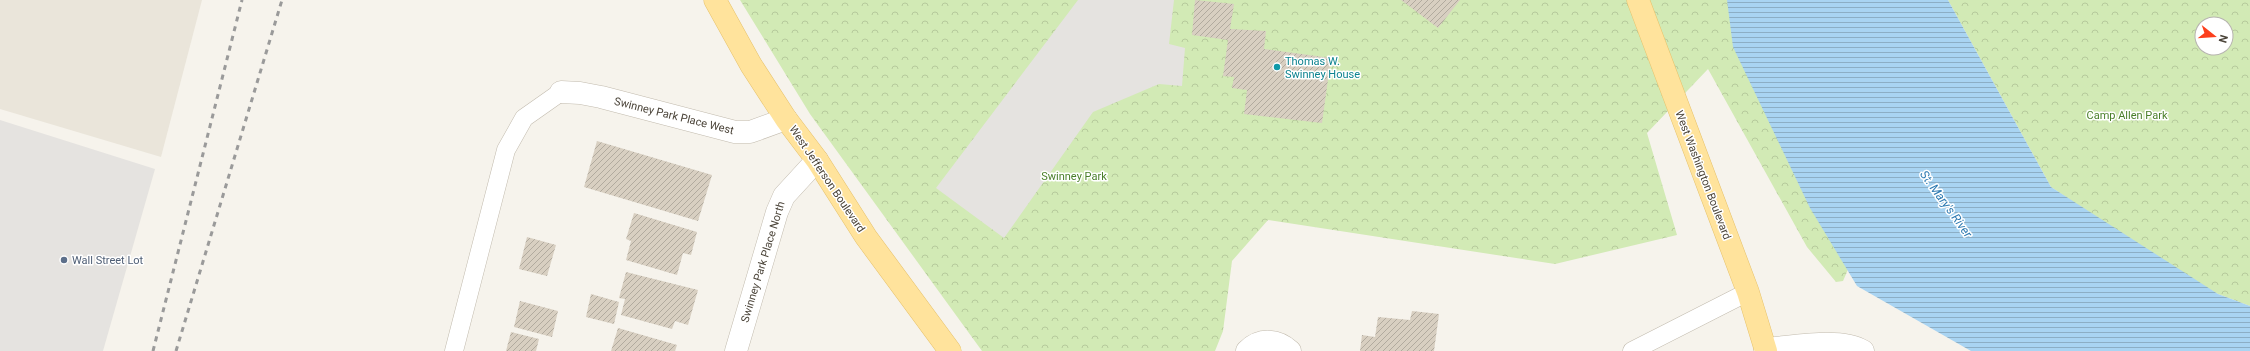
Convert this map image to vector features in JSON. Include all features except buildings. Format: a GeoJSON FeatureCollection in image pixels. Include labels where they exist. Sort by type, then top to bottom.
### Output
{"type":"FeatureCollection","features":[{"type":"Feature","properties":{"kind":"main road","name":"West Jefferson Boulevard"},"geometry":{"type":"LineString","coordinates":[[715,0],[751,65],[786,119],[817,160],[866,237],[950,351]]}},
{"type":"Feature","properties":{"kind":"main road","name":"West Washington Boulevard"},"geometry":{"type":"LineString","coordinates":[[1638,0],[1748,292],[1766,350]]}},
{"type":"Feature","properties":{"kind":"street","name":"Swinney Park Place West"},"geometry":{"type":"LineString","coordinates":[[561,92],[580,93],[601,97],[734,132],[750,132],[786,119]]}},
{"type":"Feature","properties":{"kind":"street","name":"Swinney Park Place North"},"geometry":{"type":"LineString","coordinates":[[736,351],[777,212],[784,196],[817,160]]}},
{"type":"Feature","properties":{"kind":"street"},"geometry":{"type":"LineString","coordinates":[[1247,351],[1255,344],[1264,341],[1283,345],[1290,351]]}},
{"type":"Feature","properties":{"kind":"street"},"geometry":{"type":"LineString","coordinates":[[1766,350],[1842,344],[1856,346],[1863,351]]}},
{"type":"Feature","properties":{"kind":"lane"},"geometry":{"type":"LineString","coordinates":[[454,351],[506,150],[524,118],[561,92]]}},
{"type":"Feature","properties":{"kind":"lane"},"geometry":{"type":"LineString","coordinates":[[1632,351],[1748,292]]}},
{"type":"Feature","properties":{"kind":"shaded area"},"geometry":{"type":"Polygon","coordinates":[[[0,0],[202,0],[161,157],[0,109],[0,0]]]}},
{"type":"Feature","properties":{"kind":"shaded area"},"geometry":{"type":"Polygon","coordinates":[[[1078,0],[1174,0],[1169,44],[1185,48],[1182,86],[1159,84],[1093,112],[1004,238],[936,188],[1078,0]]]}},
{"type":"Feature","properties":{"kind":"shaded area","name":"Wall Street Lot"},"geometry":{"type":"Polygon","coordinates":[[[0,120],[155,169],[103,351],[0,351],[0,120]]]}},
{"type":"Feature","properties":{"kind":"green space","name":"Swinney Park"},"geometry":{"type":"Polygon","coordinates":[[[740,0],[1749,0],[1853,258],[1843,281],[1836,282],[1807,247],[1708,69],[1647,133],[1677,235],[1555,264],[1268,220],[1232,261],[1223,331],[1215,351],[982,351],[810,114],[740,0]]]}},
{"type":"Feature","properties":{"kind":"green space","name":"Camp Allen Park"},"geometry":{"type":"Polygon","coordinates":[[[1948,0],[2250,0],[2250,306],[2218,294],[2173,268],[2051,187],[1948,0]]]}},
{"type":"Feature","properties":{"kind":"water","name":"St. Mary's River"},"geometry":{"type":"Polygon","coordinates":[[[1727,0],[1948,0],[2051,187],[2218,294],[2250,306],[2250,351],[1971,351],[1857,286],[1810,208],[1733,47],[1727,0]]]}},
{"type":"Feature","properties":{"kind":"railway"},"geometry":{"type":"LineString","coordinates":[[153,351],[242,0]]}},
{"type":"Feature","properties":{"kind":"railway"},"geometry":{"type":"LineString","coordinates":[[176,351],[282,0]]}},
{"type":"Feature","properties":{"kind":"place","name":"Thomas W. Swinney House"},"geometry":{"type":"Point","coordinates":[1277,67]}},
{"type":"Feature","properties":{"kind":"place","name":"Wall Street Lot"},"geometry":{"type":"Point","coordinates":[64,260]}}]}
